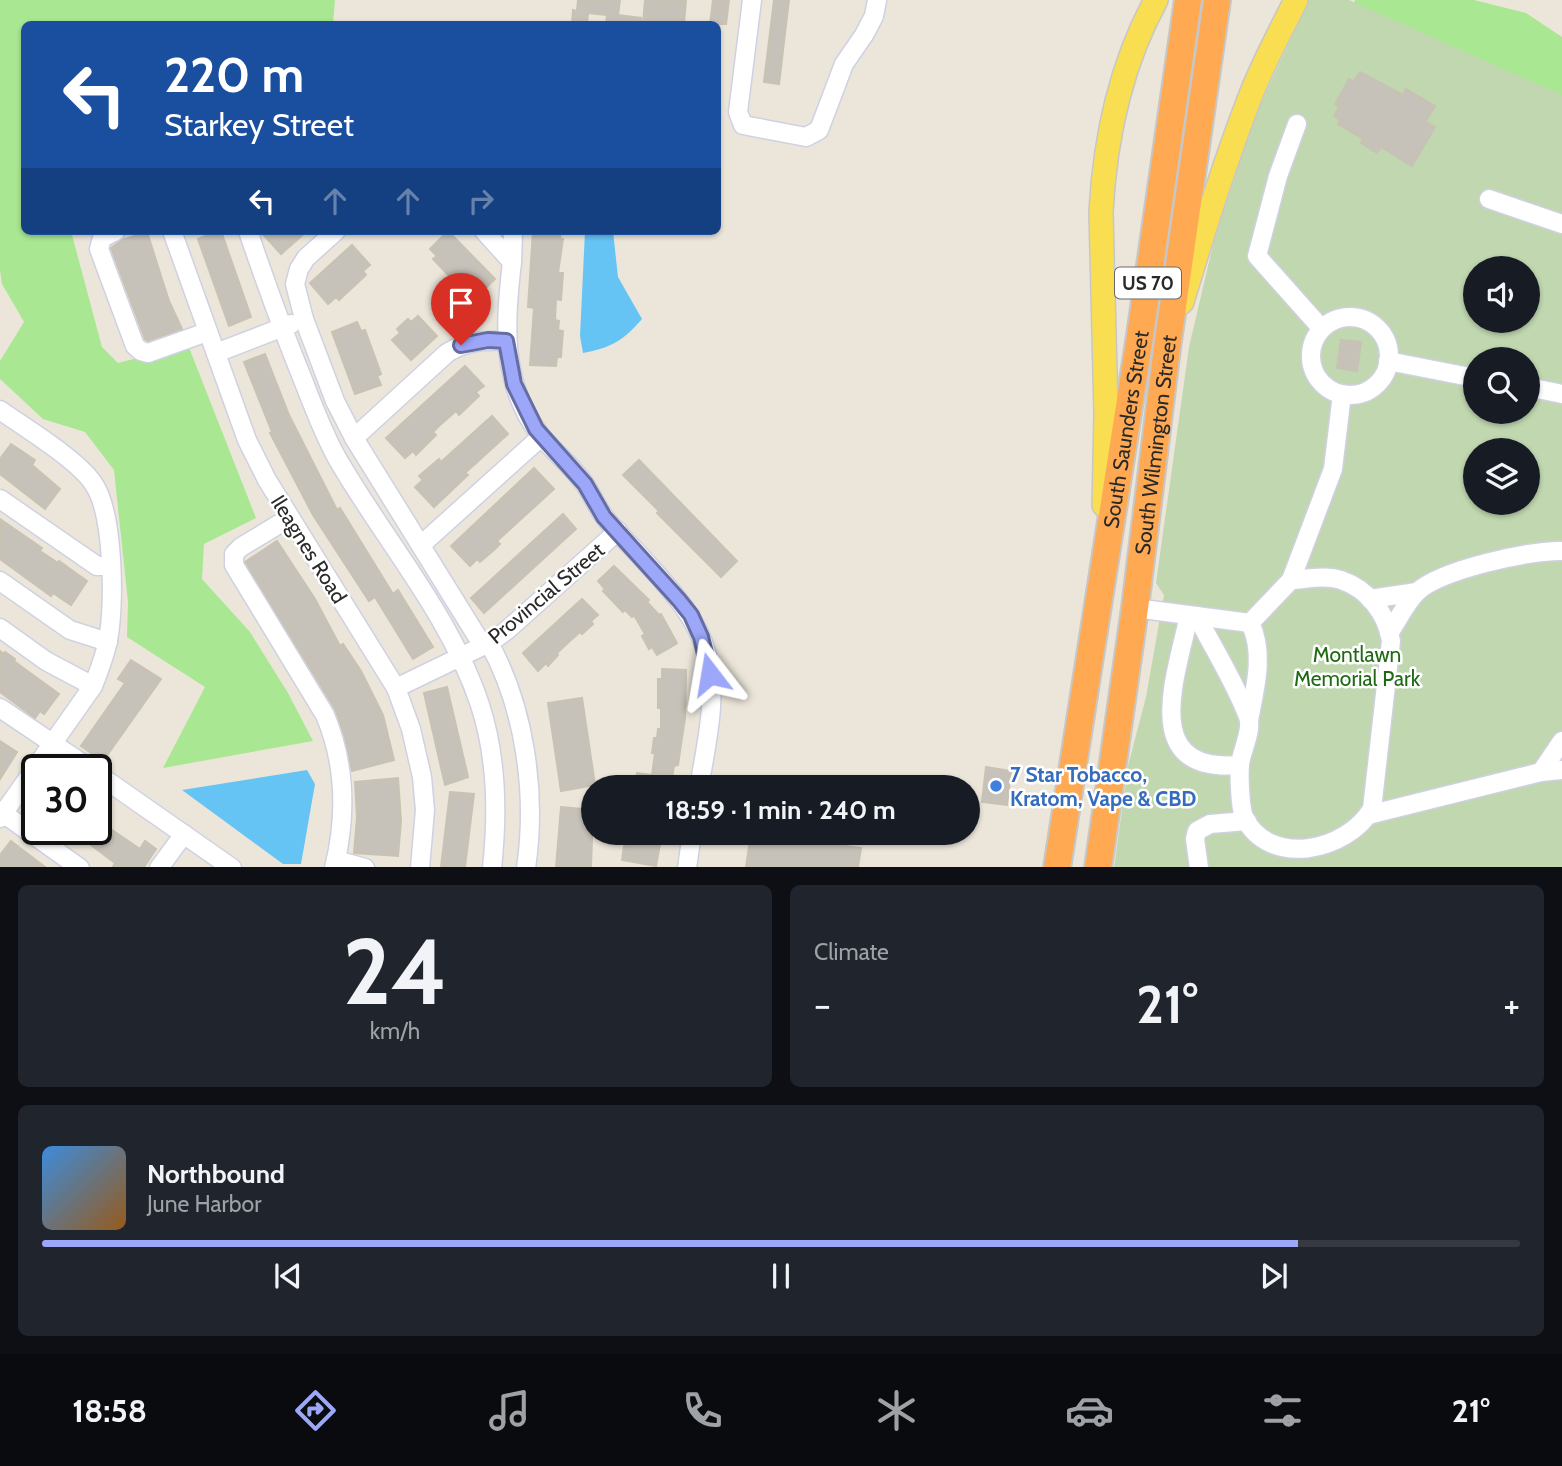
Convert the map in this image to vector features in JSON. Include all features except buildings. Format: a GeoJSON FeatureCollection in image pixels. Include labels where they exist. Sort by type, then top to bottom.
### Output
{"type":"FeatureCollection","features":[{"type":"Feature","properties":{"kind":"highway","name":"South Saunders Street"},"geometry":{"type":"LineString","coordinates":[[1103,566],[1140,336],[1188,0]]}},
{"type":"Feature","properties":{"kind":"highway","name":"South Saunders Street"},"geometry":{"type":"LineString","coordinates":[[1167,348],[1217,0]]}},
{"type":"Feature","properties":{"kind":"highway","name":"South Wilmington Street"},"geometry":{"type":"LineString","coordinates":[[1098,867],[1135,608],[1167,348]]}},
{"type":"Feature","properties":{"kind":"highway","name":"South Wilmington Street"},"geometry":{"type":"LineString","coordinates":[[1057,867],[1103,566]]}},
{"type":"Feature","properties":{"kind":"main road","name":"South Wilmington Street"},"geometry":{"type":"LineString","coordinates":[[1167,348],[1241,121],[1268,55],[1296,0]]}},
{"type":"Feature","properties":{"kind":"main road","name":"South Wilmington Street"},"geometry":{"type":"LineString","coordinates":[[1103,566],[1106,414],[1102,181],[1113,110],[1129,59],[1154,4]]}},
{"type":"Feature","properties":{"kind":"street"},"geometry":{"type":"LineString","coordinates":[[752,0],[738,112],[743,125],[807,137],[819,130],[844,64],[874,16],[877,0]]}},
{"type":"Feature","properties":{"kind":"street"},"geometry":{"type":"LineString","coordinates":[[1297,124],[1278,176],[1257,256],[1322,329]]}},
{"type":"Feature","properties":{"kind":"street"},"geometry":{"type":"LineString","coordinates":[[1489,200],[1562,224]]}},
{"type":"Feature","properties":{"kind":"street"},"geometry":{"type":"LineString","coordinates":[[108,235],[102,238],[99,249],[135,346],[148,353],[207,332]]}},
{"type":"Feature","properties":{"kind":"street","name":"Ileagnes Road"},"geometry":{"type":"LineString","coordinates":[[173,235],[247,440],[289,518],[396,688],[411,729],[422,777],[425,810],[420,867]]}},
{"type":"Feature","properties":{"kind":"street"},"geometry":{"type":"LineString","coordinates":[[249,235],[282,327],[337,457],[432,604],[480,704],[492,756],[495,786],[492,867]]}},
{"type":"Feature","properties":{"kind":"street"},"geometry":{"type":"LineString","coordinates":[[332,235],[306,258],[299,269],[295,284],[304,319],[335,401],[354,438],[421,545],[499,661],[511,695],[526,758],[530,826],[526,867]]}},
{"type":"Feature","properties":{"kind":"street"},"geometry":{"type":"LineString","coordinates":[[488,235],[512,262]]}},
{"type":"Feature","properties":{"kind":"street"},"geometry":{"type":"LineString","coordinates":[[513,235],[506,341],[514,384],[541,437],[585,484],[604,517],[691,615],[701,637],[713,696],[701,775]]}},
{"type":"Feature","properties":{"kind":"street"},"geometry":{"type":"LineString","coordinates":[[1343,318],[1356,318],[1379,330],[1386,341],[1388,361],[1382,379],[1372,388],[1360,394],[1342,394],[1324,385],[1316,375],[1311,364],[1311,351],[1322,329],[1343,318]]}},
{"type":"Feature","properties":{"kind":"street"},"geometry":{"type":"LineString","coordinates":[[216,353],[304,319]]}},
{"type":"Feature","properties":{"kind":"street"},"geometry":{"type":"LineString","coordinates":[[354,438],[454,349],[475,342],[506,341]]}},
{"type":"Feature","properties":{"kind":"street"},"geometry":{"type":"LineString","coordinates":[[1388,361],[1463,376]]}},
{"type":"Feature","properties":{"kind":"street"},"geometry":{"type":"LineString","coordinates":[[1540,389],[1562,394]]}},
{"type":"Feature","properties":{"kind":"street"},"geometry":{"type":"LineString","coordinates":[[1250,623],[1291,580],[1333,469],[1342,394]]}},
{"type":"Feature","properties":{"kind":"street"},"geometry":{"type":"LineString","coordinates":[[0,410],[74,464],[93,482],[105,509],[112,611],[102,666],[93,686],[1,814],[75,866]]}},
{"type":"Feature","properties":{"kind":"street"},"geometry":{"type":"LineString","coordinates":[[421,545],[541,437]]}},
{"type":"Feature","properties":{"kind":"street"},"geometry":{"type":"LineString","coordinates":[[0,499],[97,566],[110,566]]}},
{"type":"Feature","properties":{"kind":"street"},"geometry":{"type":"LineString","coordinates":[[289,518],[241,547],[234,554],[234,565],[325,715],[333,734],[340,758],[344,789],[335,864],[365,867]]}},
{"type":"Feature","properties":{"kind":"street","name":"Provincial Street"},"geometry":{"type":"LineString","coordinates":[[396,688],[459,658],[506,631],[618,531]]}},
{"type":"Feature","properties":{"kind":"street"},"geometry":{"type":"LineString","coordinates":[[1390,632],[1417,592],[1429,584],[1492,561],[1534,552],[1562,551]]}},
{"type":"Feature","properties":{"kind":"street"},"geometry":{"type":"LineString","coordinates":[[1250,623],[1256,635],[1258,655],[1250,720],[1240,765],[1243,815],[1252,831],[1268,843],[1285,850],[1304,852],[1319,849],[1355,830],[1372,809],[1391,641],[1383,616],[1370,599],[1340,580],[1291,580]]}},
{"type":"Feature","properties":{"kind":"street"},"geometry":{"type":"LineString","coordinates":[[0,581],[70,630],[108,642]]}},
{"type":"Feature","properties":{"kind":"street"},"geometry":{"type":"LineString","coordinates":[[1370,599],[1417,592]]}},
{"type":"Feature","properties":{"kind":"street"},"geometry":{"type":"LineString","coordinates":[[1135,608],[1250,623]]}},
{"type":"Feature","properties":{"kind":"street"},"geometry":{"type":"LineString","coordinates":[[1193,615],[1250,720]]}},
{"type":"Feature","properties":{"kind":"street"},"geometry":{"type":"LineString","coordinates":[[1193,615],[1170,707],[1175,736],[1186,753],[1207,765],[1240,765]]}},
{"type":"Feature","properties":{"kind":"street"},"geometry":{"type":"LineString","coordinates":[[0,628],[46,661],[93,686]]}},
{"type":"Feature","properties":{"kind":"street"},"geometry":{"type":"LineString","coordinates":[[0,708],[68,754]]}},
{"type":"Feature","properties":{"kind":"street"},"geometry":{"type":"LineString","coordinates":[[1541,772],[1562,741]]}},
{"type":"Feature","properties":{"kind":"street"},"geometry":{"type":"LineString","coordinates":[[1368,816],[1541,772],[1562,770]]}},
{"type":"Feature","properties":{"kind":"street"},"geometry":{"type":"LineString","coordinates":[[112,784],[232,867]]}},
{"type":"Feature","properties":{"kind":"street"},"geometry":{"type":"LineString","coordinates":[[1199,867],[1195,839],[1197,831],[1210,824],[1247,821]]}},
{"type":"Feature","properties":{"kind":"street"},"geometry":{"type":"LineString","coordinates":[[159,867],[184,834]]}},
{"type":"Feature","properties":{"kind":"street"},"geometry":{"type":"LineString","coordinates":[[687,867],[690,845]]}},
{"type":"Feature","properties":{"kind":"green space"},"geometry":{"type":"Polygon","coordinates":[[[0,0],[335,0],[333,21],[21,21],[21,235],[72,235],[102,347],[118,363],[188,345],[256,518],[204,544],[202,579],[250,632],[288,693],[313,741],[163,768],[205,687],[127,637],[128,602],[114,470],[85,432],[43,419],[0,379],[0,361],[24,322],[2,284],[0,0]]]}},
{"type":"Feature","properties":{"kind":"green space","name":"Montlawn Memorial Park"},"geometry":{"type":"Polygon","coordinates":[[[1309,0],[1349,0],[1562,95],[1562,867],[1114,867],[1128,766],[1146,697],[1164,595],[1156,583],[1189,347],[1216,232],[1249,128],[1309,0]]]}},
{"type":"Feature","properties":{"kind":"green space"},"geometry":{"type":"Polygon","coordinates":[[[1355,0],[1474,0],[1526,13],[1562,37],[1562,104],[1351,13],[1355,0]]]}},
{"type":"Feature","properties":{"kind":"water"},"geometry":{"type":"Polygon","coordinates":[[[585,235],[613,235],[618,277],[642,319],[616,342],[602,349],[583,353],[580,336],[585,235]]]}},
{"type":"Feature","properties":{"kind":"water"},"geometry":{"type":"Polygon","coordinates":[[[307,770],[315,784],[301,864],[283,864],[182,790],[307,770]]]}},
{"type":"Feature","properties":{"kind":"place","name":"7 Star Tobacco, Kratom, Vape & CBD"},"geometry":{"type":"Point","coordinates":[996,786]}},
{"type":"Feature","properties":{"kind":"route"},"geometry":{"type":"LineString","coordinates":[[461,345],[488,340],[506,341],[514,384],[536,429],[585,484],[604,517],[691,615],[701,637],[710,674]]}}]}
